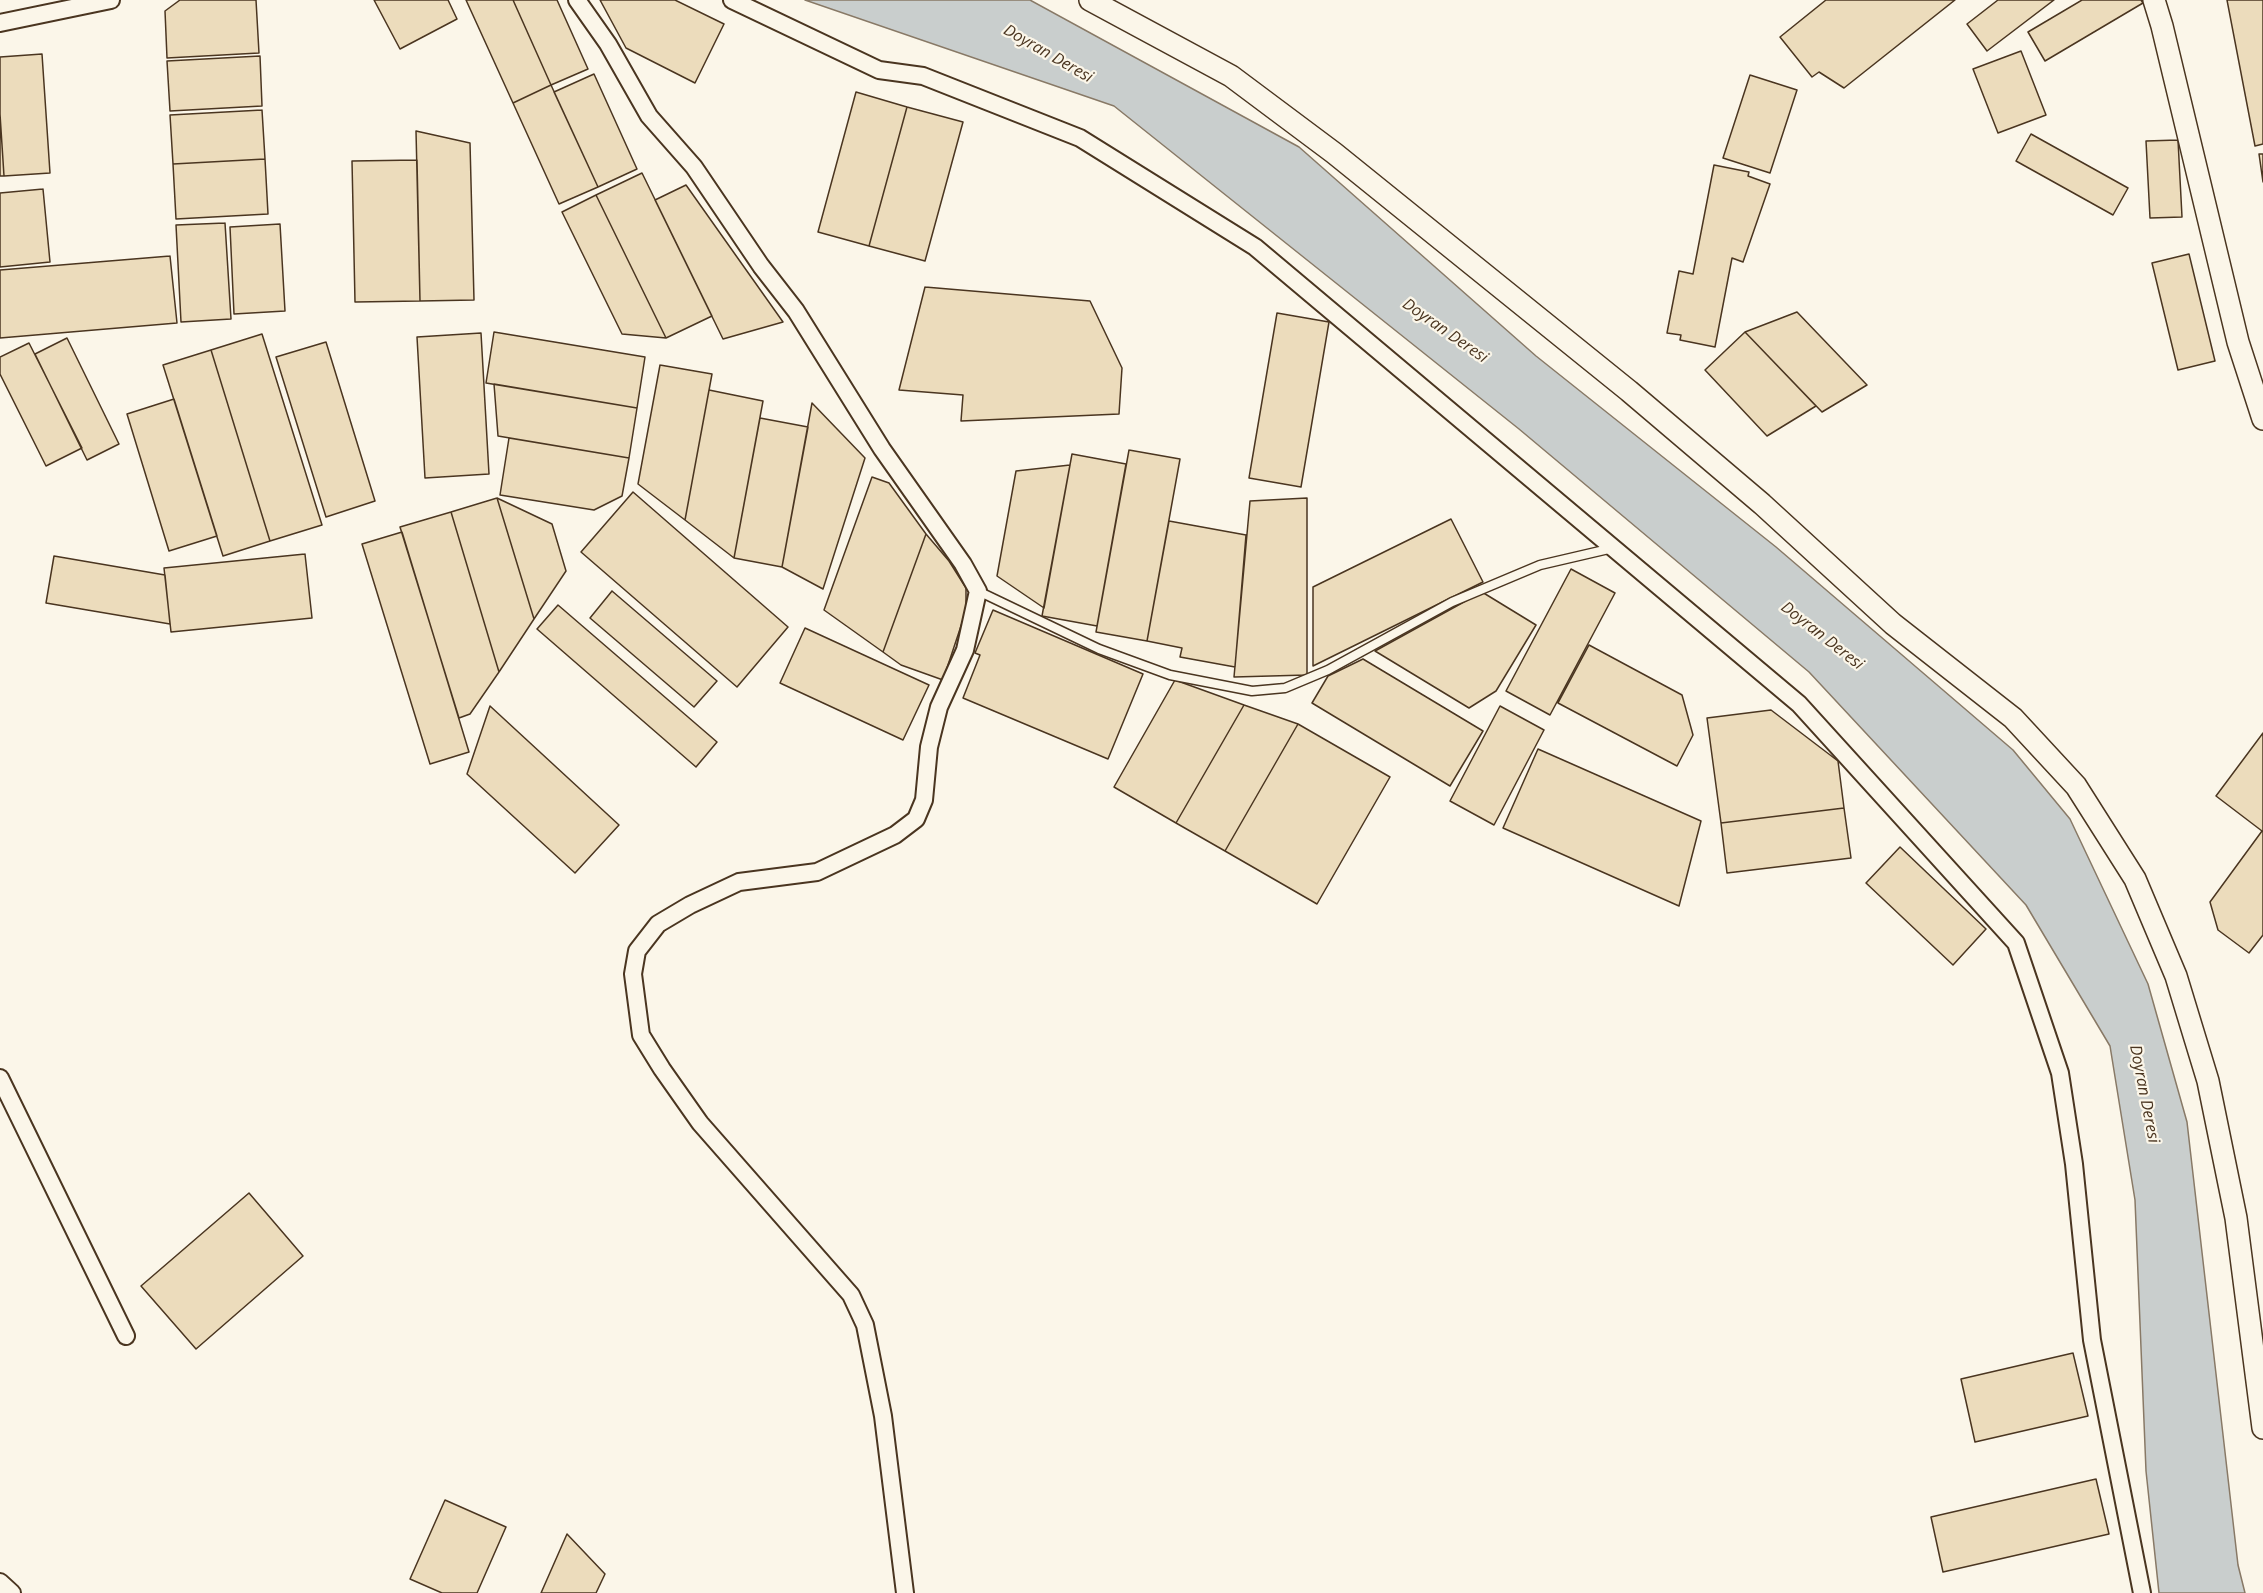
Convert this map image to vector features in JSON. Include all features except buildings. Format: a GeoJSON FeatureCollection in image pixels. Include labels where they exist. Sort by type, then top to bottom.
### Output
{"type":"FeatureCollection","features":[{"type":"Feature","properties":{"kind":"street"},"geometry":{"type":"LineString","coordinates":[[0,23],[111,0]]}},
{"type":"Feature","properties":{"kind":"street"},"geometry":{"type":"LineString","coordinates":[[577,0],[608,44],[649,116],[694,167],[761,266],[796,310],[882,449],[963,564],[978,591],[965,650],[939,707],[929,747],[924,800],[916,819],[895,835],[817,872],[739,882],[690,904],[658,924],[637,951],[633,974],[641,1035],[662,1069],[700,1123],[851,1295],[864,1325],[883,1416],[905,1593]]}},
{"type":"Feature","properties":{"kind":"street"},"geometry":{"type":"LineString","coordinates":[[732,0],[879,70],[923,76],[1080,138],[1255,247],[1799,704],[2016,943],[2060,1072],[2074,1164],[2092,1341],[2142,1593]]}},
{"type":"Feature","properties":{"kind":"street"},"geometry":{"type":"LineString","coordinates":[[1090,0],[1231,76],[1334,153],[1638,398],[1762,504],[1893,624],[2013,718],[2076,786],[2135,879],[2176,976],[2208,1081],[2236,1218],[2263,1428]]}},
{"type":"Feature","properties":{"kind":"street"},"geometry":{"type":"LineString","coordinates":[[2154,0],[2238,342],[2263,419]]}},
{"type":"Feature","properties":{"kind":"street"},"geometry":{"type":"LineString","coordinates":[[0,1078],[126,1336]]}},
{"type":"Feature","properties":{"kind":"street"},"geometry":{"type":"LineString","coordinates":[[0,1582],[12,1593]]}},
{"type":"Feature","properties":{"kind":"lane"},"geometry":{"type":"LineString","coordinates":[[978,591],[1099,649],[1170,675],[1252,691],[1285,688],[1328,670],[1452,602],[1540,565],[1614,548]]}},
{"type":"Feature","properties":{"kind":"water","name":"Doyran Deresi"},"geometry":{"type":"Polygon","coordinates":[[[805,0],[1030,0],[1299,147],[1536,356],[1776,547],[2013,750],[2070,819],[2148,984],[2187,1122],[2238,1565],[2245,1593],[2159,1593],[2146,1471],[2135,1200],[2110,1046],[2026,905],[1809,672],[1519,429],[1114,106],[805,0]]]}}]}
